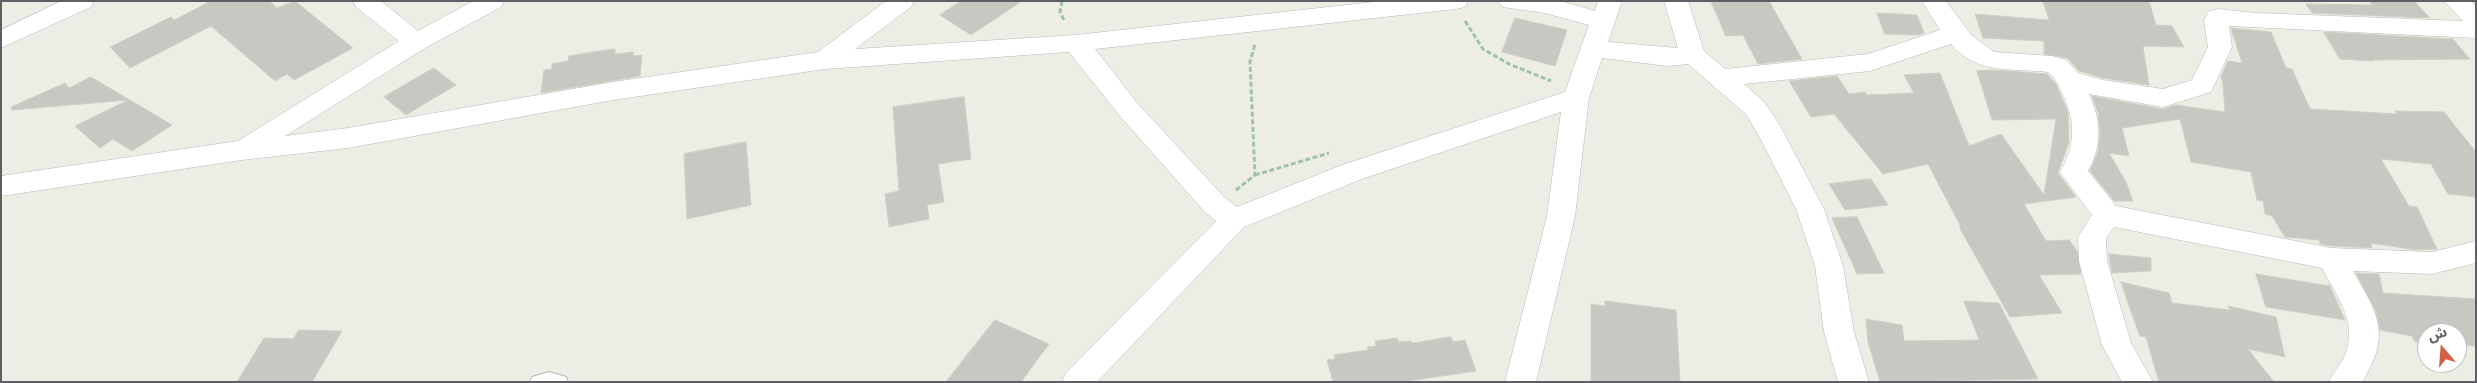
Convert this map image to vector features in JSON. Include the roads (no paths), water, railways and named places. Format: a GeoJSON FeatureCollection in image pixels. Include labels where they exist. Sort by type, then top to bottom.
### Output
{"type":"FeatureCollection","features":[{"type":"Feature","properties":{"kind":"street"},"geometry":{"type":"LineString","coordinates":[[1,40],[82,1]]}},
{"type":"Feature","properties":{"kind":"street"},"geometry":{"type":"LineString","coordinates":[[365,1],[416,42]]}},
{"type":"Feature","properties":{"kind":"street"},"geometry":{"type":"LineString","coordinates":[[242,150],[416,42],[492,1]]}},
{"type":"Feature","properties":{"kind":"street"},"geometry":{"type":"LineString","coordinates":[[825,60],[902,1]]}},
{"type":"Feature","properties":{"kind":"street"},"geometry":{"type":"LineString","coordinates":[[1,186],[242,150],[348,138],[613,91],[825,60],[1076,43],[1456,1]]}},
{"type":"Feature","properties":{"kind":"street"},"geometry":{"type":"LineString","coordinates":[[1511,1],[1606,11],[1581,88],[1561,216],[1520,382]]}},
{"type":"Feature","properties":{"kind":"street"},"geometry":{"type":"LineString","coordinates":[[1676,1],[1693,55],[1755,108],[1770,131],[1810,209],[1829,266],[1839,332],[1854,382]]}},
{"type":"Feature","properties":{"kind":"street"},"geometry":{"type":"LineString","coordinates":[[1934,1],[1956,34],[1985,58],[2025,64],[2055,65],[2065,73],[2082,104],[2087,129],[2082,160],[2074,172],[2107,215],[2332,259],[2432,263],[2470,260]]}},
{"type":"Feature","properties":{"kind":"street"},"geometry":{"type":"LineString","coordinates":[[2456,1],[2476,20]]}},
{"type":"Feature","properties":{"kind":"street"},"geometry":{"type":"LineString","coordinates":[[2070,83],[2079,82],[2102,89],[2162,98],[2202,86],[2220,47],[2216,20],[2218,17],[2256,21],[2476,30]]}},
{"type":"Feature","properties":{"kind":"street"},"geometry":{"type":"LineString","coordinates":[[1721,78],[1870,62],[1956,34]]}},
{"type":"Feature","properties":{"kind":"street"},"geometry":{"type":"LineString","coordinates":[[1076,43],[1129,110],[1225,212]]}},
{"type":"Feature","properties":{"kind":"street"},"geometry":{"type":"LineString","coordinates":[[1593,49],[1668,58],[1693,55]]}},
{"type":"Feature","properties":{"kind":"street"},"geometry":{"type":"LineString","coordinates":[[1077,382],[1225,212],[1352,172],[1581,88]]}},
{"type":"Feature","properties":{"kind":"street"},"geometry":{"type":"LineString","coordinates":[[2107,215],[2092,237],[2093,261],[2117,345],[2138,382]]}},
{"type":"Feature","properties":{"kind":"street"},"geometry":{"type":"LineString","coordinates":[[2332,259],[2364,321],[2363,344],[2355,369],[2344,382]]}},
{"type":"Feature","properties":{"kind":"lane"},"geometry":{"type":"LineString","coordinates":[[538,382],[549,379],[560,382]]}}]}
